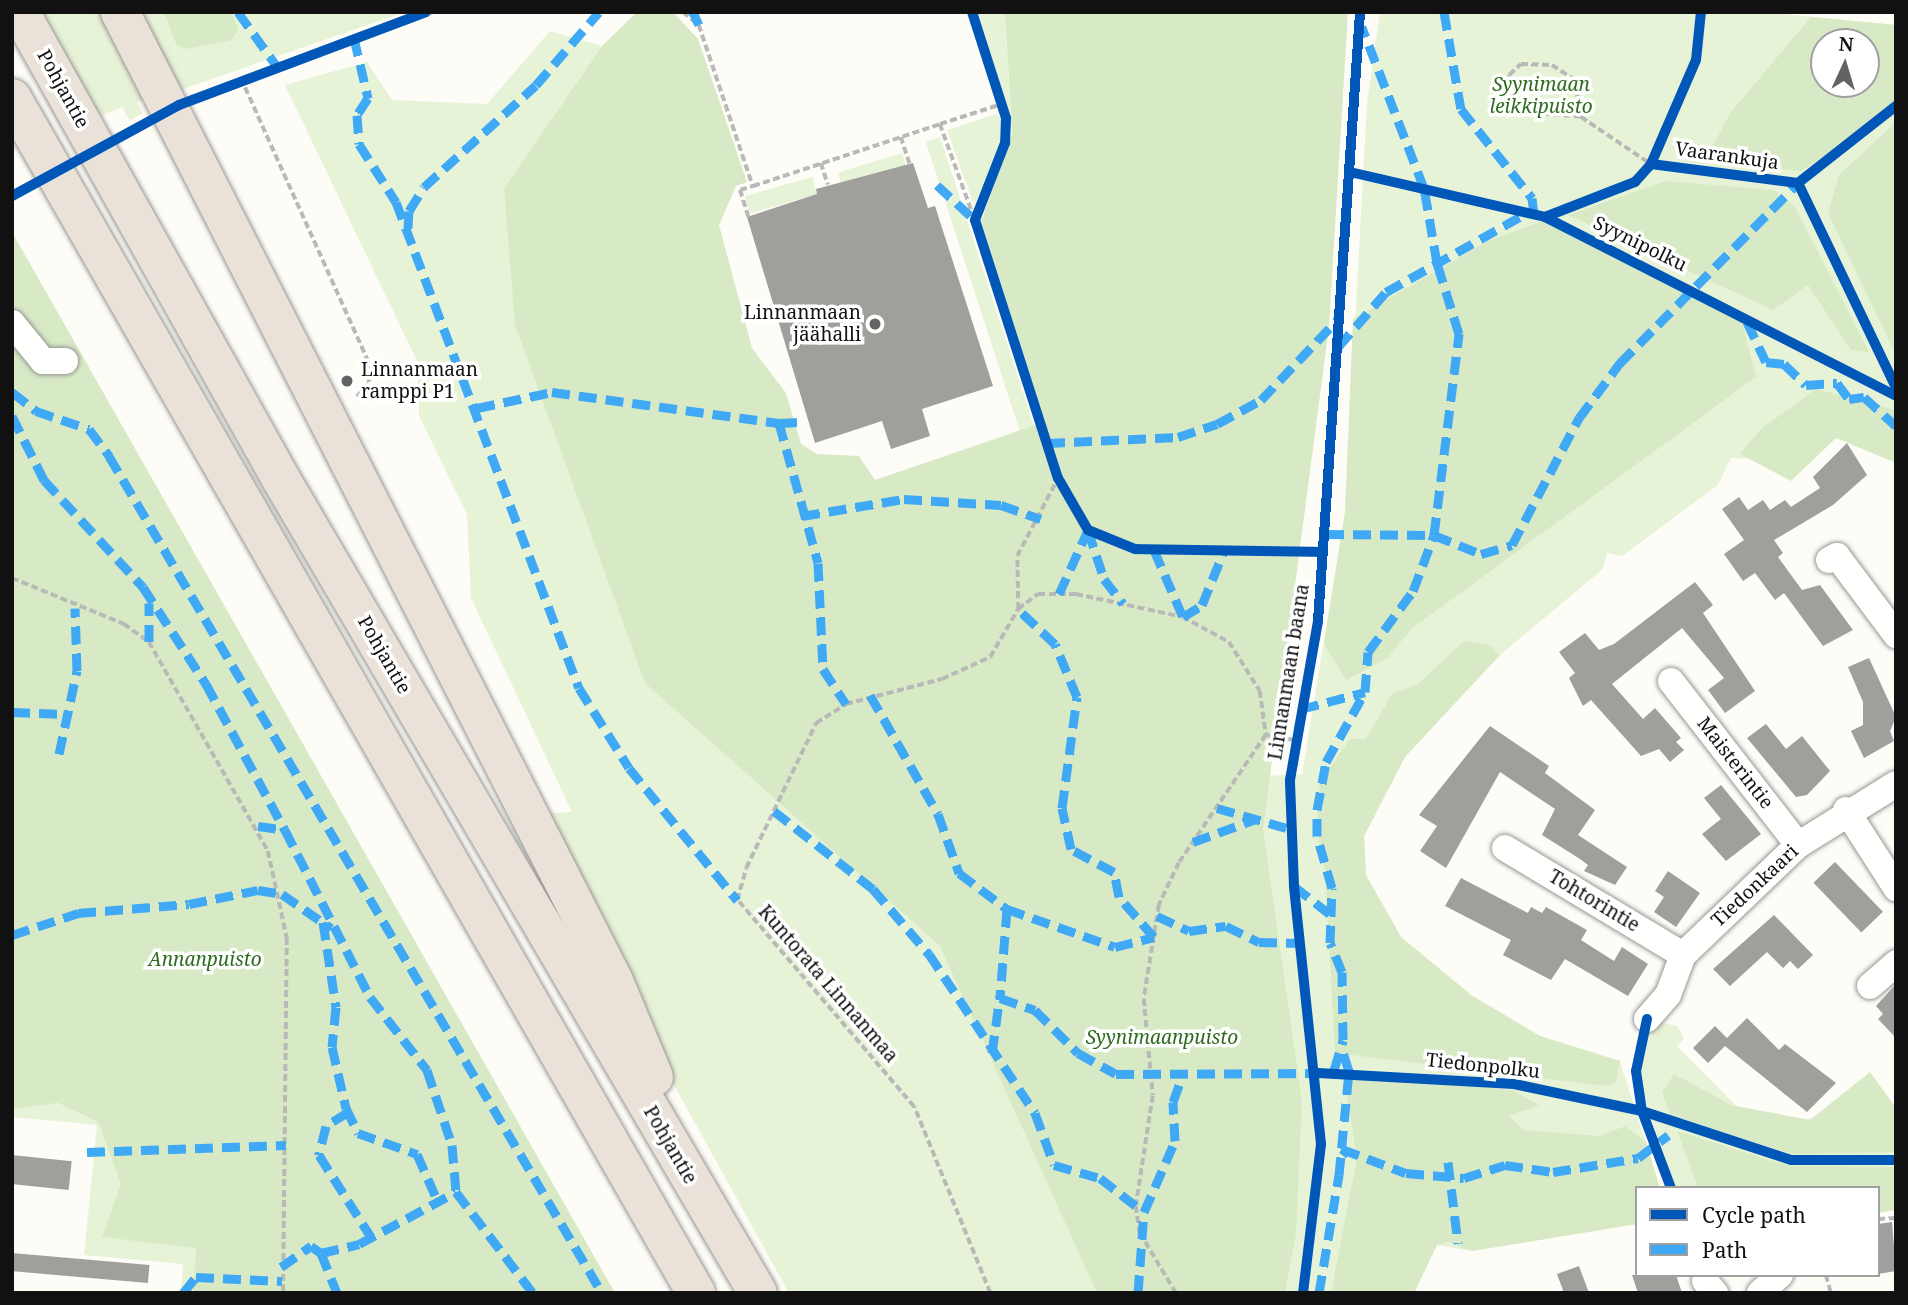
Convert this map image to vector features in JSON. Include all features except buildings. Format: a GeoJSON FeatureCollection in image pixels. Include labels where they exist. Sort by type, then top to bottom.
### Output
{"type":"FeatureCollection","features":[{"type":"Feature","properties":{"kind":"highway","name":"Pohjantie"},"geometry":{"type":"LineString","coordinates":[[20,12],[281,479],[758,1293]]}},
{"type":"Feature","properties":{"kind":"highway"},"geometry":{"type":"LineString","coordinates":[[120,12],[233,234],[300,322],[380,469],[428,615],[614,981],[712,1215]]}},
{"type":"Feature","properties":{"kind":"highway"},"geometry":{"type":"LineString","coordinates":[[12,98],[144,334],[696,1293]]}},
{"type":"Feature","properties":{"kind":"highway"},"geometry":{"type":"LineString","coordinates":[[12,154],[55,221],[144,334]]}},
{"type":"Feature","properties":{"kind":"street"},"geometry":{"type":"LineString","coordinates":[[12,323],[43,361],[65,361]]}},
{"type":"Feature","properties":{"kind":"street"},"geometry":{"type":"LineString","coordinates":[[1829,559],[1837,556],[1896,635]]}},
{"type":"Feature","properties":{"kind":"street","name":"Maisterintie"},"geometry":{"type":"LineString","coordinates":[[1671,681],[1798,845]]}},
{"type":"Feature","properties":{"kind":"street","name":"Tiedonkaari"},"geometry":{"type":"LineString","coordinates":[[1647,1019],[1668,995],[1683,955],[1798,845],[1846,810],[1896,784]]}},
{"type":"Feature","properties":{"kind":"street"},"geometry":{"type":"LineString","coordinates":[[1846,810],[1896,887]]}},
{"type":"Feature","properties":{"kind":"street","name":"Tohtorintie"},"geometry":{"type":"LineString","coordinates":[[1505,848],[1683,955]]}},
{"type":"Feature","properties":{"kind":"street"},"geometry":{"type":"LineString","coordinates":[[1870,986],[1896,963]]}},
{"type":"Feature","properties":{"kind":"street"},"geometry":{"type":"LineString","coordinates":[[1760,1293],[1778,1277]]}},
{"type":"Feature","properties":{"kind":"path"},"geometry":{"type":"LineString","coordinates":[[683,12],[699,25],[753,186]]}},
{"type":"Feature","properties":{"kind":"path"},"geometry":{"type":"LineString","coordinates":[[1581,117],[1575,80],[1552,65],[1521,64],[1509,75],[1509,91],[1539,114],[1581,117],[1647,168],[1656,152]]}},
{"type":"Feature","properties":{"kind":"path"},"geometry":{"type":"LineString","coordinates":[[228,83],[252,74]]}},
{"type":"Feature","properties":{"kind":"path"},"geometry":{"type":"LineString","coordinates":[[241,78],[370,365],[369,384],[356,398]]}},
{"type":"Feature","properties":{"kind":"path"},"geometry":{"type":"LineString","coordinates":[[997,90],[1006,118]]}},
{"type":"Feature","properties":{"kind":"path"},"geometry":{"type":"LineString","coordinates":[[748,217],[740,190],[1002,104]]}},
{"type":"Feature","properties":{"kind":"path"},"geometry":{"type":"LineString","coordinates":[[940,124],[980,233]]}},
{"type":"Feature","properties":{"kind":"path"},"geometry":{"type":"LineString","coordinates":[[901,137],[910,164]]}},
{"type":"Feature","properties":{"kind":"path"},"geometry":{"type":"LineString","coordinates":[[821,163],[828,185]]}},
{"type":"Feature","properties":{"kind":"path"},"geometry":{"type":"LineString","coordinates":[[975,220],[985,194]]}},
{"type":"Feature","properties":{"kind":"path"},"geometry":{"type":"LineString","coordinates":[[1018,609],[1017,556],[1061,483],[1054,466]]}},
{"type":"Feature","properties":{"kind":"path"},"geometry":{"type":"LineString","coordinates":[[12,578],[142,636],[194,714],[268,850],[286,938],[284,1293]]}},
{"type":"Feature","properties":{"kind":"path"},"geometry":{"type":"LineString","coordinates":[[1018,609],[1038,594],[1076,594],[1183,617],[1229,642],[1260,691],[1266,736],[1178,863],[1156,926],[1144,999],[1153,1096],[1136,1206],[1140,1233],[1176,1293]]}},
{"type":"Feature","properties":{"kind":"path"},"geometry":{"type":"LineString","coordinates":[[1266,736],[1296,735]]}},
{"type":"Feature","properties":{"kind":"green space"},"geometry":{"type":"Polygon","coordinates":[[[40,12],[102,12],[147,97],[137,102],[143,113],[130,121],[122,107],[98,117],[40,12]]]}},
{"type":"Feature","properties":{"kind":"green space"},"geometry":{"type":"Polygon","coordinates":[[[133,12],[405,12],[180,90],[133,12]]]}},
{"type":"Feature","properties":{"kind":"green space"},"geometry":{"type":"Polygon","coordinates":[[[164,12],[231,12],[239,29],[231,40],[185,49],[176,44],[164,12]]]}},
{"type":"Feature","properties":{"kind":"green space"},"geometry":{"type":"Polygon","coordinates":[[[637,12],[673,12],[698,39],[747,182],[736,186],[719,225],[752,348],[786,393],[801,444],[817,454],[859,456],[875,480],[1044,422],[980,225],[1012,134],[1005,12],[1348,12],[1329,327],[1263,829],[1302,1101],[1296,1234],[1285,1293],[1097,1293],[940,946],[645,683],[515,325],[504,188],[602,46],[637,12]]]}},
{"type":"Feature","properties":{"kind":"green space"},"geometry":{"type":"Polygon","coordinates":[[[976,12],[1005,12],[1011,122],[976,12]]]}},
{"type":"Feature","properties":{"kind":"green space","name":"Syynimaanpuisto"},"geometry":{"type":"Polygon","coordinates":[[[1380,12],[1764,12],[1896,25],[1896,458],[1822,410],[1755,459],[1731,458],[1718,485],[1622,556],[1607,553],[1603,569],[1488,665],[1405,757],[1364,836],[1366,875],[1401,937],[1471,995],[1540,1036],[1620,1061],[1659,1186],[1635,1186],[1635,1224],[1472,1251],[1437,1245],[1414,1293],[789,1293],[616,980],[533,814],[572,812],[471,598],[467,514],[419,416],[417,361],[285,85],[367,62],[392,100],[487,104],[550,31],[602,46],[504,188],[778,802],[1302,774],[1345,512],[1367,102],[1380,12]]]}},
{"type":"Feature","properties":{"kind":"green space"},"geometry":{"type":"Polygon","coordinates":[[[1811,17],[1896,25],[1896,97],[1885,115],[1801,171],[1705,160],[1731,112],[1811,17]]]}},
{"type":"Feature","properties":{"kind":"green space"},"geometry":{"type":"Polygon","coordinates":[[[996,114],[1003,121],[1000,145],[974,205],[947,130],[996,114]]]}},
{"type":"Feature","properties":{"kind":"green space"},"geometry":{"type":"Polygon","coordinates":[[[1896,122],[1896,355],[1828,213],[1839,175],[1896,122]]]}},
{"type":"Feature","properties":{"kind":"green space"},"geometry":{"type":"Polygon","coordinates":[[[940,137],[1034,426],[1020,431],[926,142],[940,137]]]}},
{"type":"Feature","properties":{"kind":"green space"},"geometry":{"type":"Polygon","coordinates":[[[902,153],[906,166],[842,186],[838,173],[902,153]]]}},
{"type":"Feature","properties":{"kind":"green space"},"geometry":{"type":"Polygon","coordinates":[[[812,177],[817,194],[750,214],[745,196],[812,177]]]}},
{"type":"Feature","properties":{"kind":"green space"},"geometry":{"type":"Polygon","coordinates":[[[1666,181],[1774,190],[1795,207],[1869,352],[1851,350],[1808,285],[1773,310],[1568,215],[1666,181]]]}},
{"type":"Feature","properties":{"kind":"green space"},"geometry":{"type":"Polygon","coordinates":[[[1543,221],[1742,322],[1756,377],[1411,629],[1388,658],[1346,680],[1324,644],[1345,512],[1353,319],[1488,241],[1543,221]]]}},
{"type":"Feature","properties":{"kind":"green space","name":"Annanpuisto"},"geometry":{"type":"Polygon","coordinates":[[[12,232],[615,1293],[193,1293],[196,1248],[102,1237],[121,1184],[98,1122],[58,1103],[12,1109],[12,232]]]}},
{"type":"Feature","properties":{"kind":"green space"},"geometry":{"type":"Polygon","coordinates":[[[1816,389],[1896,410],[1896,463],[1836,438],[1791,481],[1740,454],[1762,428],[1816,389]]]}},
{"type":"Feature","properties":{"kind":"green space"},"geometry":{"type":"Polygon","coordinates":[[[1464,641],[1490,645],[1500,655],[1405,757],[1364,836],[1366,875],[1401,937],[1471,995],[1540,1036],[1620,1061],[1616,1082],[1606,1086],[1335,1053],[1325,870],[1316,829],[1320,782],[1350,739],[1366,739],[1392,694],[1418,684],[1464,641]]]}},
{"type":"Feature","properties":{"kind":"green space"},"geometry":{"type":"Polygon","coordinates":[[[1653,1021],[1677,1026],[1684,1038],[1677,1046],[1757,1127],[1896,1105],[1896,1210],[1880,1213],[1880,1186],[1673,1186],[1640,1082],[1642,1040],[1653,1021]]]}},
{"type":"Feature","properties":{"kind":"green space"},"geometry":{"type":"Polygon","coordinates":[[[1870,1072],[1896,1108],[1896,1152],[1792,1154],[1671,1116],[1662,1092],[1674,1074],[1731,1105],[1810,1120],[1870,1072]]]}},
{"type":"Feature","properties":{"kind":"green space"},"geometry":{"type":"Polygon","coordinates":[[[1343,1074],[1512,1090],[1539,1105],[1509,1116],[1523,1130],[1600,1136],[1625,1126],[1646,1142],[1659,1186],[1635,1186],[1635,1224],[1472,1251],[1448,1242],[1437,1245],[1414,1293],[1331,1293],[1357,1158],[1343,1074]]]}},
{"type":"Feature","properties":{"kind":"green space"},"geometry":{"type":"Polygon","coordinates":[[[58,1103],[98,1122],[121,1184],[196,1248],[193,1293],[181,1293],[183,1264],[84,1255],[97,1125],[12,1117],[12,1109],[58,1103]]]}},
{"type":"Feature","properties":{"kind":"green space"},"geometry":{"type":"Polygon","coordinates":[[[1677,1131],[1789,1166],[1896,1167],[1896,1210],[1880,1213],[1880,1186],[1697,1186],[1677,1131]]]}},
{"type":"Feature","properties":{"kind":"marked path"},"geometry":{"type":"LineString","coordinates":[[238,12],[276,65]]}},
{"type":"Feature","properties":{"kind":"marked path"},"geometry":{"type":"LineString","coordinates":[[408,228],[409,211],[424,187],[536,85],[599,12]]}},
{"type":"Feature","properties":{"kind":"marked path"},"geometry":{"type":"LineString","coordinates":[[693,12],[699,25]]}},
{"type":"Feature","properties":{"kind":"marked path"},"geometry":{"type":"LineString","coordinates":[[1444,12],[1461,109],[1532,198],[1534,215]]}},
{"type":"Feature","properties":{"kind":"marked path"},"geometry":{"type":"LineString","coordinates":[[1326,534],[1434,535],[1459,334],[1437,263],[1424,188],[1362,27]]}},
{"type":"Feature","properties":{"kind":"marked path"},"geometry":{"type":"LineString","coordinates":[[354,38],[368,98],[357,115],[359,144],[396,202],[579,688],[629,768],[737,900]]}},
{"type":"Feature","properties":{"kind":"marked path"},"geometry":{"type":"LineString","coordinates":[[1334,1070],[1343,1040],[1342,972],[1330,943],[1332,888],[1317,836],[1317,810],[1326,762],[1365,692],[1368,652],[1413,591],[1434,535],[1481,554],[1512,545],[1579,418],[1620,363],[1798,183]]}},
{"type":"Feature","properties":{"kind":"marked path"},"geometry":{"type":"LineString","coordinates":[[937,185],[975,220]]}},
{"type":"Feature","properties":{"kind":"marked path"},"geometry":{"type":"LineString","coordinates":[[1338,347],[1386,292],[1527,213]]}},
{"type":"Feature","properties":{"kind":"marked path"},"geometry":{"type":"LineString","coordinates":[[1047,443],[1178,437],[1217,424],[1261,400],[1339,318]]}},
{"type":"Feature","properties":{"kind":"marked path"},"geometry":{"type":"LineString","coordinates":[[1747,322],[1766,362],[1784,364],[1806,385],[1837,383],[1849,399],[1864,397],[1896,426]]}},
{"type":"Feature","properties":{"kind":"marked path"},"geometry":{"type":"LineString","coordinates":[[12,392],[36,411],[89,429],[109,456],[602,1293]]}},
{"type":"Feature","properties":{"kind":"marked path"},"geometry":{"type":"LineString","coordinates":[[477,408],[552,392],[779,423],[818,563],[823,669],[846,704]]}},
{"type":"Feature","properties":{"kind":"marked path"},"geometry":{"type":"LineString","coordinates":[[12,416],[44,480],[143,587],[206,684],[285,830]]}},
{"type":"Feature","properties":{"kind":"marked path"},"geometry":{"type":"LineString","coordinates":[[779,423],[800,422]]}},
{"type":"Feature","properties":{"kind":"marked path"},"geometry":{"type":"LineString","coordinates":[[802,516],[904,499],[1001,505],[1041,519]]}},
{"type":"Feature","properties":{"kind":"marked path"},"geometry":{"type":"LineString","coordinates":[[1088,530],[1104,579],[1123,603]]}},
{"type":"Feature","properties":{"kind":"marked path"},"geometry":{"type":"LineString","coordinates":[[1059,594],[1088,530]]}},
{"type":"Feature","properties":{"kind":"marked path"},"geometry":{"type":"LineString","coordinates":[[1154,550],[1183,617],[1202,605],[1224,551]]}},
{"type":"Feature","properties":{"kind":"marked path"},"geometry":{"type":"LineString","coordinates":[[149,603],[149,642]]}},
{"type":"Feature","properties":{"kind":"marked path"},"geometry":{"type":"LineString","coordinates":[[59,754],[77,671],[75,608]]}},
{"type":"Feature","properties":{"kind":"marked path"},"geometry":{"type":"LineString","coordinates":[[1007,909],[1115,947],[1154,937],[1119,897],[1114,872],[1071,849],[1062,808],[1077,697],[1055,644],[1018,609]]}},
{"type":"Feature","properties":{"kind":"marked path"},"geometry":{"type":"LineString","coordinates":[[1301,709],[1365,692]]}},
{"type":"Feature","properties":{"kind":"marked path"},"geometry":{"type":"LineString","coordinates":[[870,695],[938,814],[959,873],[1007,909],[1000,998],[1035,1010],[1078,1053],[1116,1074],[1317,1073]]}},
{"type":"Feature","properties":{"kind":"marked path"},"geometry":{"type":"LineString","coordinates":[[12,712],[65,714]]}},
{"type":"Feature","properties":{"kind":"marked path"},"geometry":{"type":"LineString","coordinates":[[1217,808],[1290,829]]}},
{"type":"Feature","properties":{"kind":"marked path"},"geometry":{"type":"LineString","coordinates":[[774,811],[873,889],[929,954],[1035,1113],[1054,1165],[1100,1178],[1136,1206]]}},
{"type":"Feature","properties":{"kind":"marked path"},"geometry":{"type":"LineString","coordinates":[[1193,842],[1256,819]]}},
{"type":"Feature","properties":{"kind":"marked path"},"geometry":{"type":"LineString","coordinates":[[258,826],[285,830],[370,997],[427,1070],[452,1145],[456,1192],[533,1293]]}},
{"type":"Feature","properties":{"kind":"marked path"},"geometry":{"type":"LineString","coordinates":[[1294,886],[1331,915]]}},
{"type":"Feature","properties":{"kind":"marked path"},"geometry":{"type":"LineString","coordinates":[[12,935],[78,913],[189,904],[258,890],[282,894],[331,928]]}},
{"type":"Feature","properties":{"kind":"marked path"},"geometry":{"type":"LineString","coordinates":[[1157,916],[1189,931],[1226,926],[1259,942],[1301,943]]}},
{"type":"Feature","properties":{"kind":"marked path"},"geometry":{"type":"LineString","coordinates":[[323,922],[336,1007],[332,1047],[346,1108],[358,1133],[417,1154],[439,1204]]}},
{"type":"Feature","properties":{"kind":"marked path"},"geometry":{"type":"LineString","coordinates":[[992,1053],[1000,995]]}},
{"type":"Feature","properties":{"kind":"marked path"},"geometry":{"type":"LineString","coordinates":[[1319,1293],[1339,1175],[1349,1071],[1341,1046]]}},
{"type":"Feature","properties":{"kind":"marked path"},"geometry":{"type":"LineString","coordinates":[[1138,1293],[1144,1212],[1175,1141],[1173,1102],[1183,1075]]}},
{"type":"Feature","properties":{"kind":"marked path"},"geometry":{"type":"LineString","coordinates":[[348,1112],[326,1126],[319,1155],[371,1237]]}},
{"type":"Feature","properties":{"kind":"marked path"},"geometry":{"type":"LineString","coordinates":[[1349,1154],[1342,1149],[1406,1173],[1464,1178],[1505,1165],[1553,1172],[1638,1158],[1668,1135]]}},
{"type":"Feature","properties":{"kind":"marked path"},"geometry":{"type":"LineString","coordinates":[[87,1152],[286,1145]]}},
{"type":"Feature","properties":{"kind":"marked path"},"geometry":{"type":"LineString","coordinates":[[1448,1162],[1458,1243]]}},
{"type":"Feature","properties":{"kind":"marked path"},"geometry":{"type":"LineString","coordinates":[[321,1253],[359,1244],[456,1192]]}},
{"type":"Feature","properties":{"kind":"marked path"},"geometry":{"type":"LineString","coordinates":[[281,1267],[311,1246],[321,1253],[337,1293]]}},
{"type":"Feature","properties":{"kind":"marked path"},"geometry":{"type":"LineString","coordinates":[[183,1293],[196,1277],[282,1281]]}},
{"type":"Feature","properties":{"kind":"cycle path"},"geometry":{"type":"LineString","coordinates":[[12,196],[179,105],[426,12]]}},
{"type":"Feature","properties":{"kind":"cycle path"},"geometry":{"type":"LineString","coordinates":[[972,12],[1006,118],[1005,143],[975,220],[1058,478],[1088,530],[1135,549],[1323,552]]}},
{"type":"Feature","properties":{"kind":"cycle path","name":"Linnanmaan baana"},"geometry":{"type":"LineString","coordinates":[[1303,1293],[1321,1144],[1294,886],[1290,780],[1318,621],[1360,12]]}},
{"type":"Feature","properties":{"kind":"cycle path","name":"Vaarankuja"},"geometry":{"type":"LineString","coordinates":[[1545,217],[1635,182],[1651,164],[1696,60],[1701,12]]}},
{"type":"Feature","properties":{"kind":"cycle path","name":"Vaarankuja"},"geometry":{"type":"LineString","coordinates":[[1651,164],[1798,183],[1896,106]]}},
{"type":"Feature","properties":{"kind":"cycle path","name":"Syynipolku"},"geometry":{"type":"LineString","coordinates":[[1350,172],[1545,217],[1896,396]]}},
{"type":"Feature","properties":{"kind":"cycle path"},"geometry":{"type":"LineString","coordinates":[[1798,183],[1896,388]]}},
{"type":"Feature","properties":{"kind":"cycle path"},"geometry":{"type":"LineString","coordinates":[[1647,1019],[1636,1071],[1642,1111],[1670,1186]]}},
{"type":"Feature","properties":{"kind":"cycle path","name":"Tiedonpolku"},"geometry":{"type":"LineString","coordinates":[[1318,1073],[1514,1084],[1642,1111],[1791,1160],[1896,1160]]}},
{"type":"Feature","properties":{"kind":"place","name":"Linnanmaan jäähalli"},"geometry":{"type":"Point","coordinates":[875,324]}},
{"type":"Feature","properties":{"kind":"place","name":"Linnanmaan ramppi P1"},"geometry":{"type":"Point","coordinates":[347,381]}},
{"type":"Feature","properties":{"kind":"park label","name":"Syynimaan leikkipuisto"},"geometry":{"type":"Point","coordinates":[1541,96]}}]}
